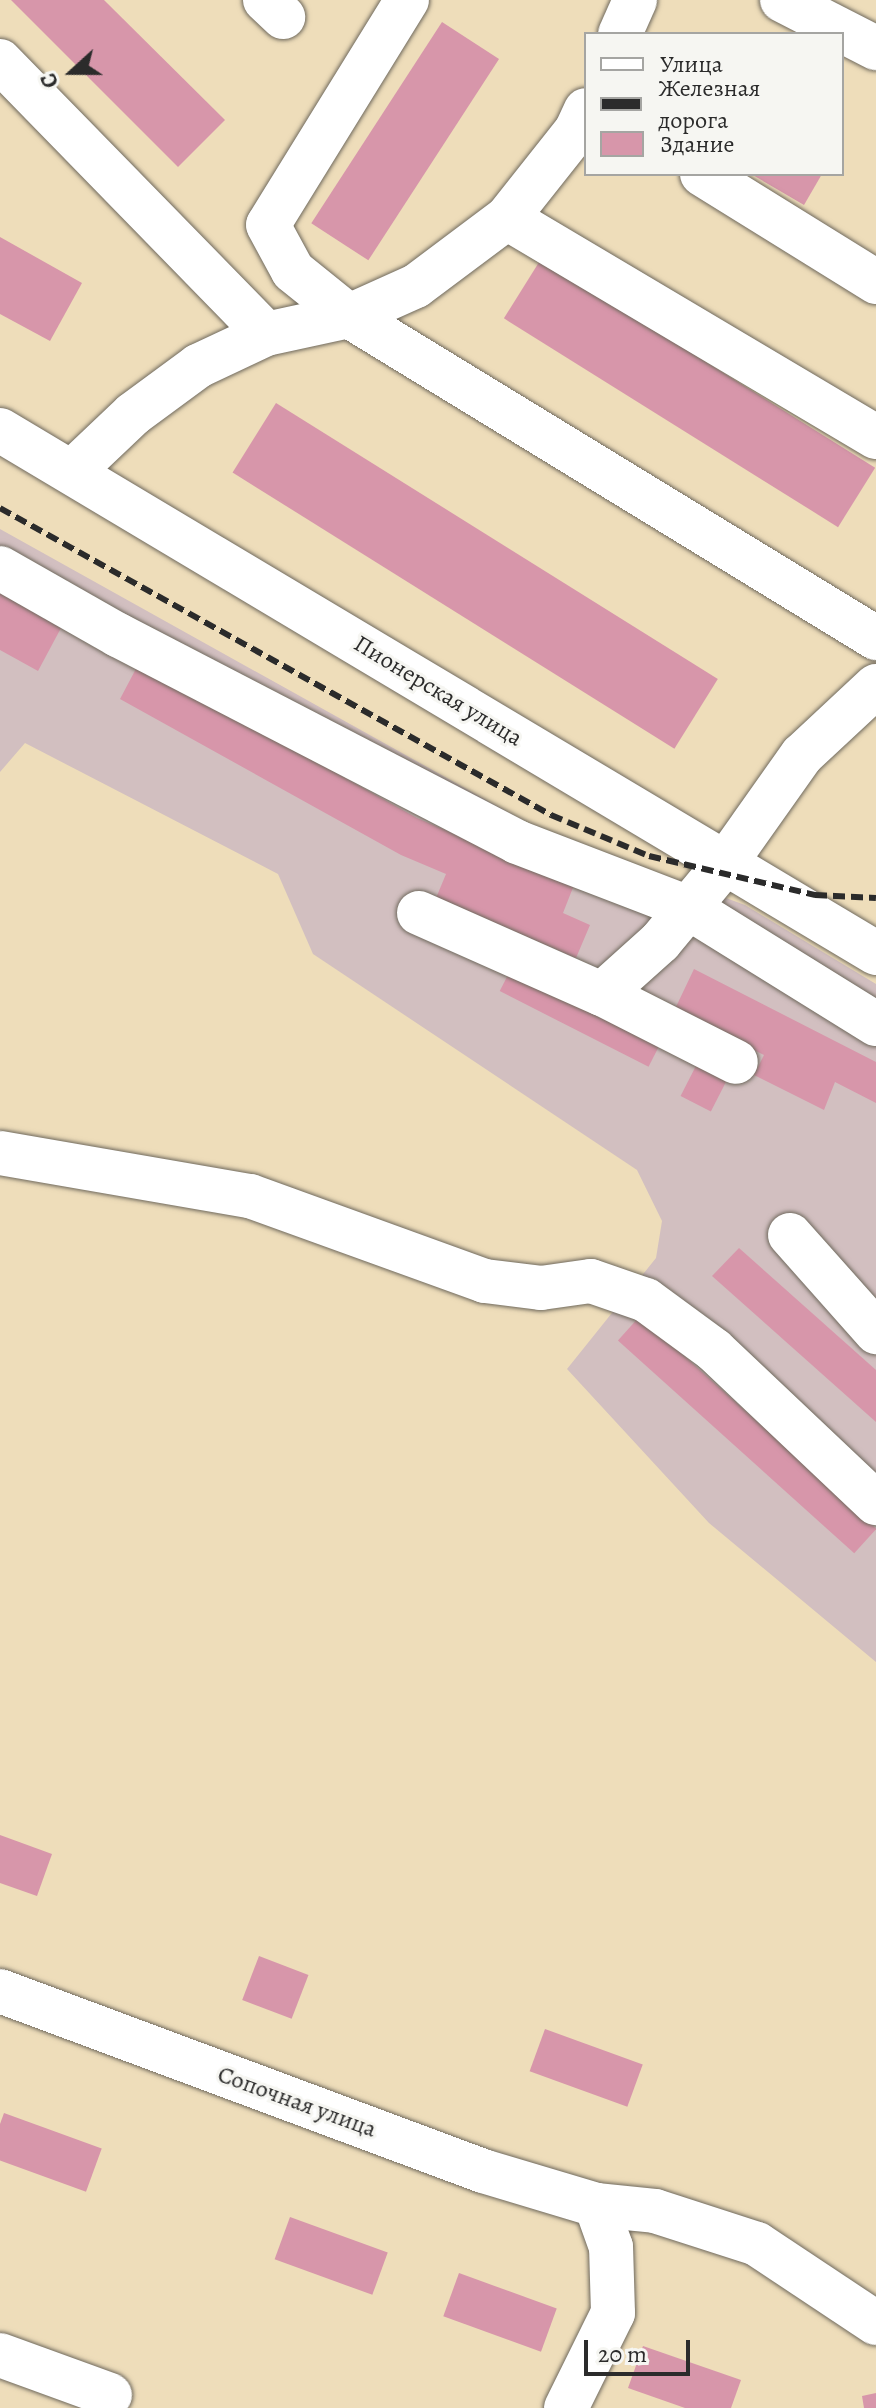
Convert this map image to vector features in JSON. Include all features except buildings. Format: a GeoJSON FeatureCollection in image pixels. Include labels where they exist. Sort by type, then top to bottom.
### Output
{"type":"FeatureCollection","features":[{"type":"Feature","properties":{"kind":"main road"},"geometry":{"type":"LineString","coordinates":[[407,0],[268,225],[293,271],[349,316],[876,638]]}},
{"type":"Feature","properties":{"kind":"main road"},"geometry":{"type":"LineString","coordinates":[[621,32],[635,0]]}},
{"type":"Feature","properties":{"kind":"main road"},"geometry":{"type":"LineString","coordinates":[[782,0],[876,48]]}},
{"type":"Feature","properties":{"kind":"main road"},"geometry":{"type":"LineString","coordinates":[[0,61],[266,334]]}},
{"type":"Feature","properties":{"kind":"main road"},"geometry":{"type":"LineString","coordinates":[[74,470],[133,414],[198,366],[266,334],[349,316],[416,286],[507,218],[576,131],[584,114]]}},
{"type":"Feature","properties":{"kind":"main road"},"geometry":{"type":"LineString","coordinates":[[705,176],[876,282]]}},
{"type":"Feature","properties":{"kind":"main road"},"geometry":{"type":"LineString","coordinates":[[507,218],[876,437]]}},
{"type":"Feature","properties":{"kind":"main road","name":"Пионерская улица"},"geometry":{"type":"LineString","coordinates":[[0,430],[74,470],[724,865],[876,953]]}},
{"type":"Feature","properties":{"kind":"main road"},"geometry":{"type":"LineString","coordinates":[[0,568],[118,635],[517,842],[689,908],[876,1024]]}},
{"type":"Feature","properties":{"kind":"main road"},"geometry":{"type":"LineString","coordinates":[[602,994],[660,942],[689,908],[724,865],[802,755],[876,686]]}},
{"type":"Feature","properties":{"kind":"main road"},"geometry":{"type":"LineString","coordinates":[[419,913],[602,994],[736,1062]]}},
{"type":"Feature","properties":{"kind":"main road"},"geometry":{"type":"LineString","coordinates":[[0,1153],[250,1196],[485,1281],[541,1288],[591,1281],[646,1300],[714,1350],[876,1503]]}},
{"type":"Feature","properties":{"kind":"main road"},"geometry":{"type":"LineString","coordinates":[[790,1235],[876,1332]]}},
{"type":"Feature","properties":{"kind":"main road","name":"Сопочная улица"},"geometry":{"type":"LineString","coordinates":[[0,1991],[483,2171],[596,2205],[655,2211],[757,2244],[876,2323]]}},
{"type":"Feature","properties":{"kind":"main road"},"geometry":{"type":"LineString","coordinates":[[566,2408],[613,2313],[611,2247],[596,2205]]}},
{"type":"Feature","properties":{"kind":"main road"},"geometry":{"type":"LineString","coordinates":[[0,2355],[110,2395]]}},
{"type":"Feature","properties":{"kind":"shaded area"},"geometry":{"type":"Polygon","coordinates":[[[0,529],[542,831],[745,905],[876,984],[876,1662],[709,1523],[567,1369],[656,1258],[662,1221],[637,1170],[313,954],[278,874],[25,743],[0,772],[0,529]]]}},
{"type":"Feature","properties":{"kind":"railway"},"geometry":{"type":"LineString","coordinates":[[0,508],[551,815],[649,856],[815,895],[876,898]]}}]}
